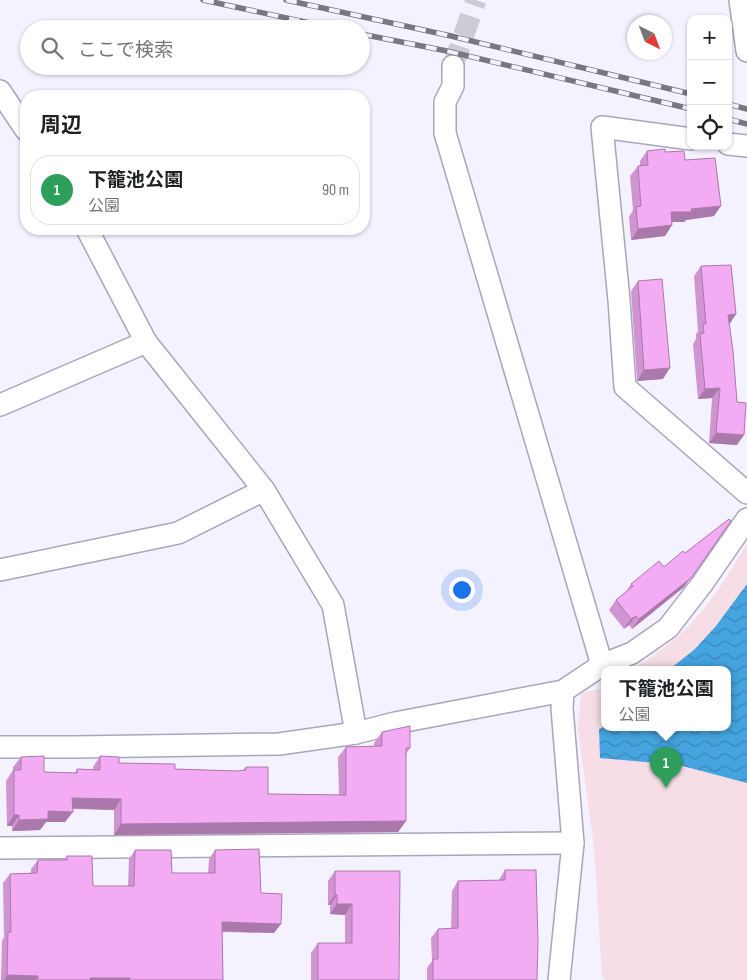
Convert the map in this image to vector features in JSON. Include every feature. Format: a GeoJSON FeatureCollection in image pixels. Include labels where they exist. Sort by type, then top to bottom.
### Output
{"type":"FeatureCollection","features":[{"type":"Feature","properties":{"kind":"street"},"geometry":{"type":"LineString","coordinates":[[740,0],[747,50]]}},
{"type":"Feature","properties":{"kind":"street"},"geometry":{"type":"LineString","coordinates":[[453,66],[453,86],[445,102],[445,132],[602,665]]}},
{"type":"Feature","properties":{"kind":"street"},"geometry":{"type":"LineString","coordinates":[[0,91],[20,121]]}},
{"type":"Feature","properties":{"kind":"street"},"geometry":{"type":"LineString","coordinates":[[687,138],[602,127],[619,300],[625,387],[747,493]]}},
{"type":"Feature","properties":{"kind":"street"},"geometry":{"type":"LineString","coordinates":[[732,144],[747,146]]}},
{"type":"Feature","properties":{"kind":"street"},"geometry":{"type":"LineString","coordinates":[[90,235],[146,342],[264,490],[333,605],[356,733]]}},
{"type":"Feature","properties":{"kind":"street"},"geometry":{"type":"LineString","coordinates":[[0,405],[146,342]]}},
{"type":"Feature","properties":{"kind":"street"},"geometry":{"type":"LineString","coordinates":[[0,570],[178,533],[264,490]]}},
{"type":"Feature","properties":{"kind":"street"},"geometry":{"type":"LineString","coordinates":[[0,747],[278,744],[356,733],[395,723],[563,692],[602,665],[632,653],[668,628],[702,584],[747,518]]}},
{"type":"Feature","properties":{"kind":"street"},"geometry":{"type":"LineString","coordinates":[[559,980],[574,843],[562,708],[563,692]]}},
{"type":"Feature","properties":{"kind":"street"},"geometry":{"type":"LineString","coordinates":[[0,848],[574,843]]}},
{"type":"Feature","properties":{"kind":"shaded area"},"geometry":{"type":"Polygon","coordinates":[[[747,543],[747,980],[606,980],[602,976],[594,846],[578,730],[581,693],[601,689],[601,731],[731,731],[731,666],[638,666],[675,639],[690,625],[730,572],[747,543]]]}},
{"type":"Feature","properties":{"kind":"water"},"geometry":{"type":"Polygon","coordinates":[[[747,584],[747,783],[679,765],[600,758],[599,729],[601,728],[601,731],[731,731],[731,666],[674,666],[695,649],[716,626],[747,584]]]}},
{"type":"Feature","properties":{"kind":"building"},"geometry":{"type":"Polygon","coordinates":[[[665,149],[665,152],[684,151],[685,160],[715,158],[721,206],[691,209],[692,212],[671,212],[672,225],[638,229],[636,207],[641,206],[638,166],[648,165],[647,151],[665,149]]]}},
{"type":"Feature","properties":{"kind":"building"},"geometry":{"type":"Polygon","coordinates":[[[731,265],[736,314],[728,315],[737,402],[746,403],[744,435],[716,433],[720,388],[705,389],[700,334],[704,333],[703,324],[706,324],[701,266],[731,265]]]}},
{"type":"Feature","properties":{"kind":"building"},"geometry":{"type":"Polygon","coordinates":[[[662,279],[670,368],[644,370],[638,281],[662,279]]]}},
{"type":"Feature","properties":{"kind":"building"},"geometry":{"type":"Polygon","coordinates":[[[729,519],[731,521],[691,578],[639,619],[636,616],[631,619],[616,600],[633,586],[631,584],[659,561],[664,567],[683,551],[685,553],[729,519]]]}},
{"type":"Feature","properties":{"kind":"building"},"geometry":{"type":"Polygon","coordinates":[[[410,726],[410,748],[406,748],[406,821],[121,824],[121,799],[72,798],[73,812],[48,811],[48,819],[19,820],[19,815],[14,815],[14,770],[21,770],[21,757],[44,756],[44,772],[77,773],[77,769],[100,770],[100,756],[119,757],[119,763],[175,764],[175,769],[236,771],[246,770],[246,767],[268,767],[268,794],[346,795],[346,747],[382,746],[382,732],[410,726]]]}},
{"type":"Feature","properties":{"kind":"building"},"geometry":{"type":"Polygon","coordinates":[[[259,849],[261,893],[282,894],[281,924],[222,922],[223,980],[90,978],[90,980],[38,980],[38,976],[7,975],[8,932],[11,932],[10,874],[37,873],[38,860],[67,860],[67,856],[92,856],[93,886],[134,886],[135,850],[171,850],[172,873],[215,873],[215,850],[259,849]]]}},
{"type":"Feature","properties":{"kind":"building"},"geometry":{"type":"Polygon","coordinates":[[[505,870],[536,870],[537,980],[433,980],[433,959],[438,959],[438,929],[458,928],[458,881],[505,880],[505,870]]]}},
{"type":"Feature","properties":{"kind":"building"},"geometry":{"type":"Polygon","coordinates":[[[335,871],[400,871],[399,980],[318,980],[318,943],[352,943],[352,904],[337,904],[335,871]]]}},
{"type":"Feature","properties":{"kind":"tunnel"},"geometry":{"type":"LineString","coordinates":[[453,66],[476,0]]}},
{"type":"Feature","properties":{"kind":"railway"},"geometry":{"type":"LineString","coordinates":[[203,0],[296,20]]}},
{"type":"Feature","properties":{"kind":"railway"},"geometry":{"type":"LineString","coordinates":[[286,0],[451,36],[687,93]]}},
{"type":"Feature","properties":{"kind":"railway"},"geometry":{"type":"LineString","coordinates":[[370,36],[447,51],[687,108]]}},
{"type":"Feature","properties":{"kind":"railway"},"geometry":{"type":"LineString","coordinates":[[732,105],[747,109]]}},
{"type":"Feature","properties":{"kind":"railway"},"geometry":{"type":"LineString","coordinates":[[732,120],[747,124]]}},
{"type":"Feature","properties":{"kind":"place","name":"下籠池公園"},"geometry":{"type":"Point","coordinates":[666,788]}}]}
